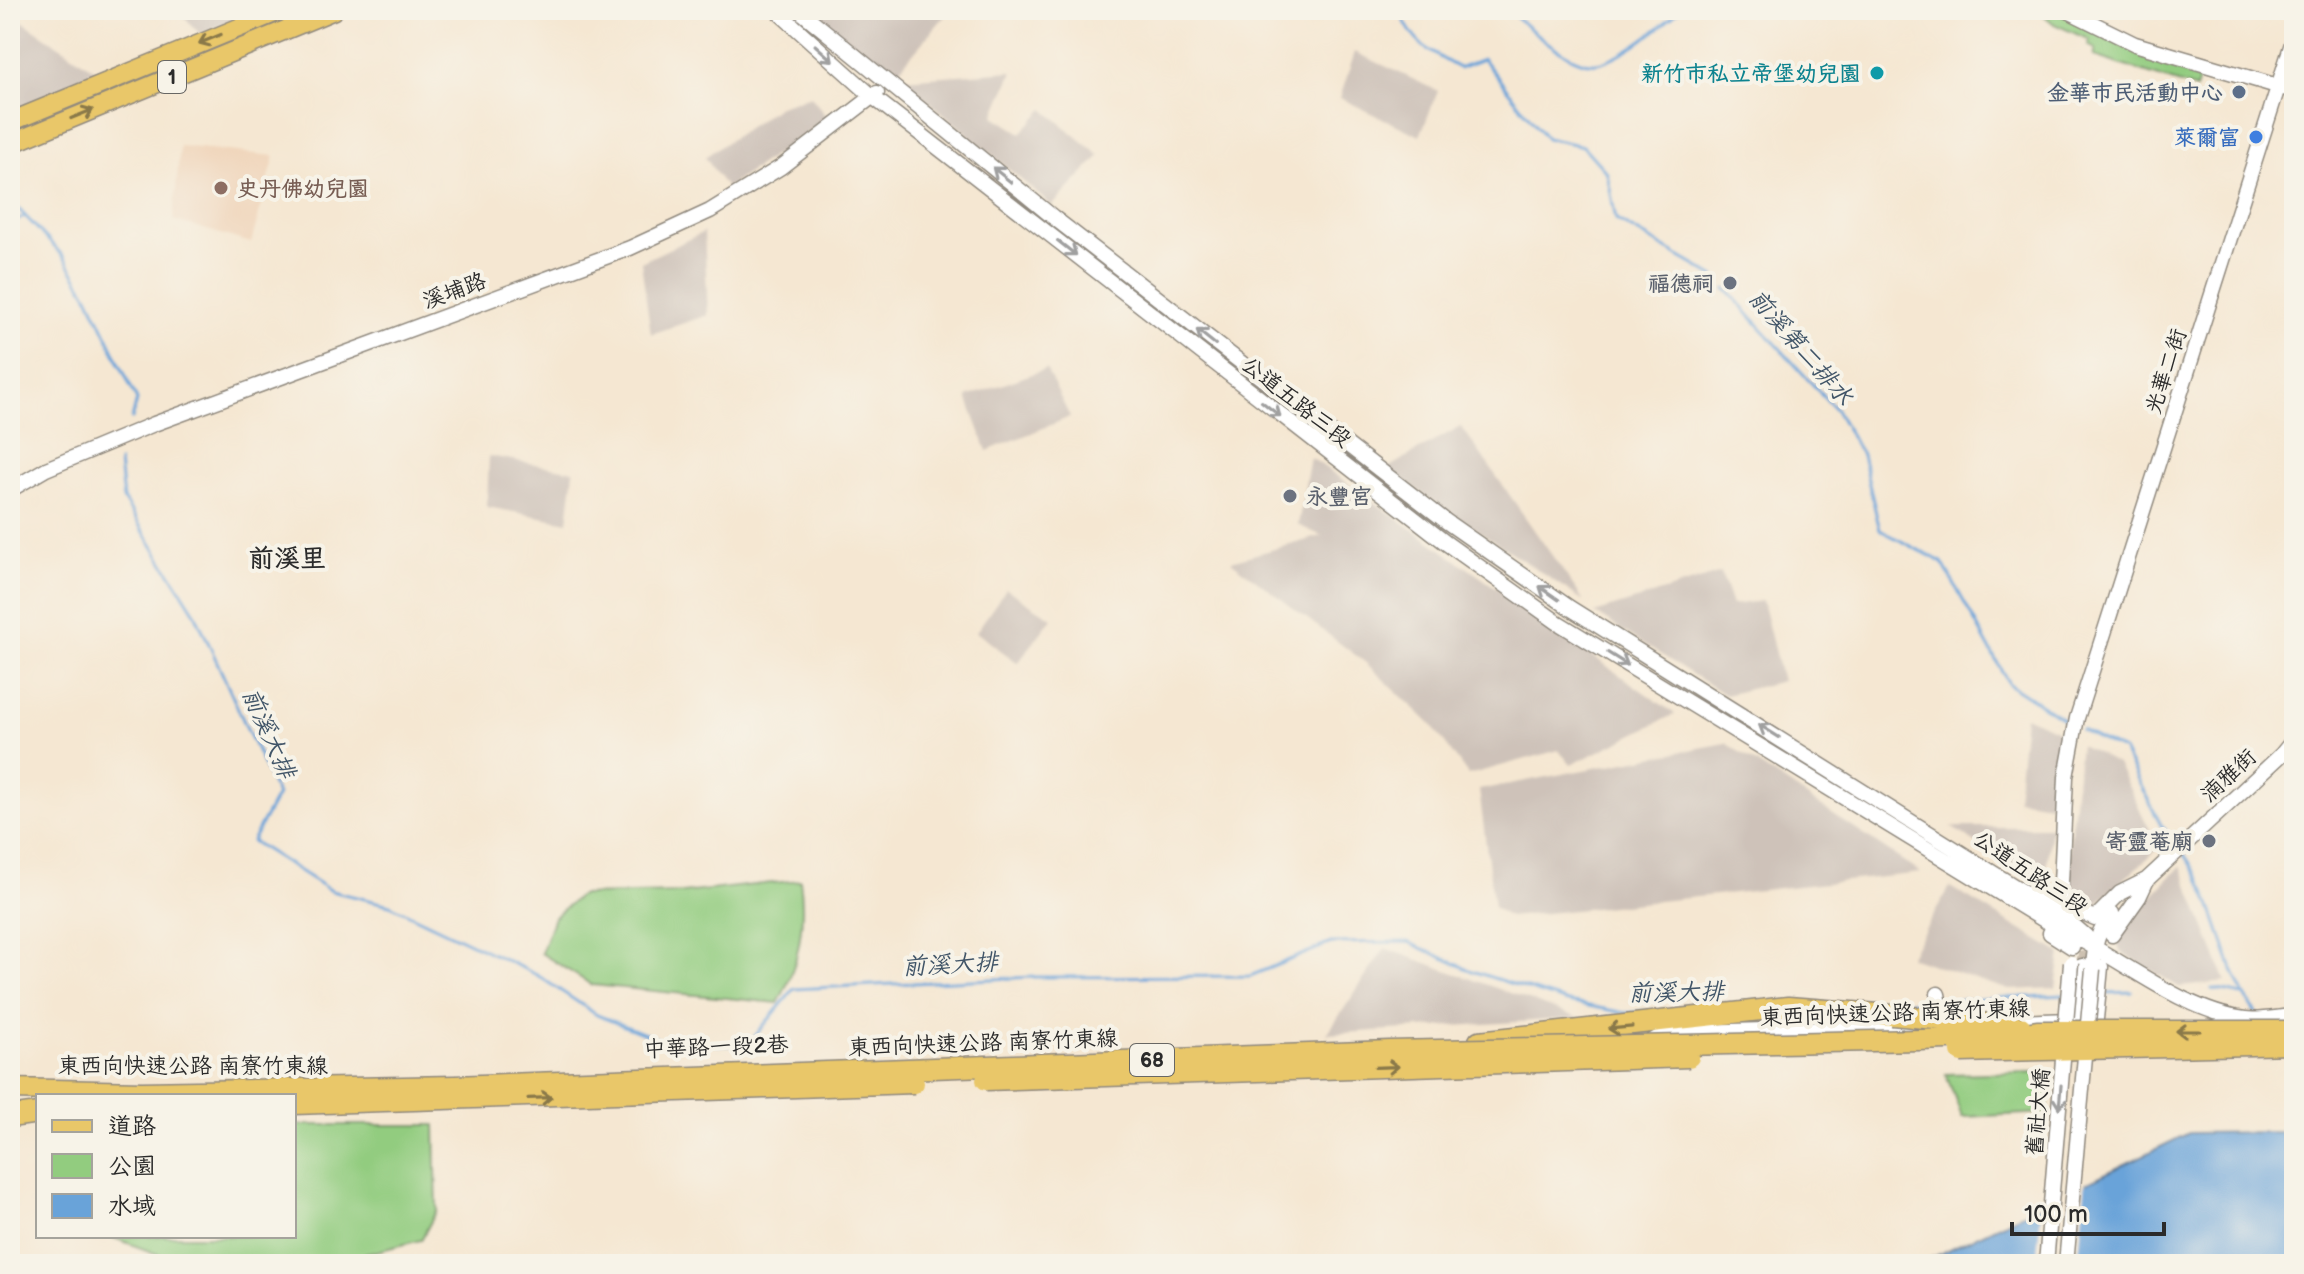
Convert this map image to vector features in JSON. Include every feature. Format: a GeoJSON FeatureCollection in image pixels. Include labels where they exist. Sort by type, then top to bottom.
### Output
{"type":"FeatureCollection","features":[{"type":"Feature","properties":{"kind":"highway"},"geometry":{"type":"LineString","coordinates":[[1482,1047],[1560,1033],[1788,1007],[2011,1024],[2037,1031]]}},
{"type":"Feature","properties":{"kind":"highway","name":"東西向快速公路 南寮竹東線"},"geometry":{"type":"LineString","coordinates":[[10,1089],[142,1092],[455,1086],[1390,1051],[1920,1040],[2002,1037],[2037,1031],[2294,1031]]}},
{"type":"Feature","properties":{"kind":"highway","name":"東西向快速公路 南寮竹東線"},"geometry":{"type":"LineString","coordinates":[[296,1104],[1661,1058],[2294,1044]]}},
{"type":"Feature","properties":{"kind":"highway","name":"東西向快速公路 南寮竹東線"},"geometry":{"type":"LineString","coordinates":[[10,1104],[36,1104]]}},
{"type":"Feature","properties":{"kind":"highway"},"geometry":{"type":"LineString","coordinates":[[10,1117],[36,1113]]}},
{"type":"Feature","properties":{"kind":"main road","name":"1"},"geometry":{"type":"LineString","coordinates":[[10,122],[282,10]]}},
{"type":"Feature","properties":{"kind":"main road","name":"1"},"geometry":{"type":"LineString","coordinates":[[10,144],[334,10]]}},
{"type":"Feature","properties":{"kind":"street","name":"公道五路三段"},"geometry":{"type":"LineString","coordinates":[[776,10],[873,97],[1446,543],[1557,622],[2057,928],[2095,944]]}},
{"type":"Feature","properties":{"kind":"street","name":"公道五路三段"},"geometry":{"type":"LineString","coordinates":[[799,10],[886,84],[1304,414],[1423,504],[1570,608],[2065,918],[2095,944]]}},
{"type":"Feature","properties":{"kind":"street"},"geometry":{"type":"LineString","coordinates":[[2066,10],[2135,44],[2294,91]]}},
{"type":"Feature","properties":{"kind":"street","name":"光華二街"},"geometry":{"type":"LineString","coordinates":[[2060,904],[2070,747],[2077,718],[2294,37]]}},
{"type":"Feature","properties":{"kind":"street","name":"溪埔路"},"geometry":{"type":"LineString","coordinates":[[10,490],[46,469],[154,424],[630,248],[710,211],[781,167],[886,84]]}},
{"type":"Feature","properties":{"kind":"street"},"geometry":{"type":"LineString","coordinates":[[1661,686],[1671,670]]}},
{"type":"Feature","properties":{"kind":"street","name":"湳雅街"},"geometry":{"type":"LineString","coordinates":[[2148,879],[2294,739]]}},
{"type":"Feature","properties":{"kind":"street","name":"公道五路三段"},"geometry":{"type":"LineString","coordinates":[[1835,773],[1878,791],[2060,904],[2095,918],[2120,893],[2148,879]]}},
{"type":"Feature","properties":{"kind":"street","name":"公道五路三段"},"geometry":{"type":"LineString","coordinates":[[1821,786],[1859,817],[2072,947]]}},
{"type":"Feature","properties":{"kind":"street"},"geometry":{"type":"LineString","coordinates":[[2095,944],[2087,966],[2098,986],[2096,1019],[2077,1019],[2080,984],[2087,966],[2103,923],[2148,879]]}},
{"type":"Feature","properties":{"kind":"street"},"geometry":{"type":"LineString","coordinates":[[2112,935],[2148,879]]}},
{"type":"Feature","properties":{"kind":"street"},"geometry":{"type":"LineString","coordinates":[[2095,944],[2188,1001],[2212,1011],[2246,1019],[2294,1016]]}},
{"type":"Feature","properties":{"kind":"street","name":"舊社大橋"},"geometry":{"type":"LineString","coordinates":[[2046,1264],[2087,966]]}},
{"type":"Feature","properties":{"kind":"street","name":"舊社大橋"},"geometry":{"type":"LineString","coordinates":[[2066,1264],[2087,966]]}},
{"type":"Feature","properties":{"kind":"street"},"geometry":{"type":"LineString","coordinates":[[1938,994],[1942,1015]]}},
{"type":"Feature","properties":{"kind":"street","name":"中華路一段2巷"},"geometry":{"type":"LineString","coordinates":[[1911,1026],[1942,1015],[1974,1023]]}},
{"type":"Feature","properties":{"kind":"street","name":"中華路一段2巷"},"geometry":{"type":"LineString","coordinates":[[10,1081],[157,1084],[445,1078],[1424,1044],[1639,1048],[1667,1033],[2077,1019]]}},
{"type":"Feature","properties":{"kind":"shaded area"},"geometry":{"type":"Polygon","coordinates":[[[178,10],[258,10],[200,34],[178,10]]]}},
{"type":"Feature","properties":{"kind":"shaded area"},"geometry":{"type":"Polygon","coordinates":[[[810,10],[950,10],[891,79],[810,10]]]}},
{"type":"Feature","properties":{"kind":"shaded area"},"geometry":{"type":"Polygon","coordinates":[[[10,13],[101,74],[10,114],[10,13]]]}},
{"type":"Feature","properties":{"kind":"shaded area"},"geometry":{"type":"Polygon","coordinates":[[[1355,52],[1438,91],[1420,136],[1340,98],[1355,52]]]}},
{"type":"Feature","properties":{"kind":"shaded area"},"geometry":{"type":"Polygon","coordinates":[[[1013,71],[994,116],[1021,133],[1044,109],[1100,156],[1052,206],[903,79],[1013,71]]]}},
{"type":"Feature","properties":{"kind":"shaded area"},"geometry":{"type":"Polygon","coordinates":[[[811,96],[828,119],[726,188],[705,157],[779,106],[811,96]]]}},
{"type":"Feature","properties":{"kind":"shaded area","name":"史丹佛幼兒園"},"geometry":{"type":"Polygon","coordinates":[[[180,146],[275,156],[251,243],[173,220],[180,146]]]}},
{"type":"Feature","properties":{"kind":"shaded area"},"geometry":{"type":"Polygon","coordinates":[[[704,232],[708,315],[651,334],[641,262],[704,232]]]}},
{"type":"Feature","properties":{"kind":"shaded area"},"geometry":{"type":"Polygon","coordinates":[[[1046,369],[1070,417],[987,451],[967,397],[1046,369]]]}},
{"type":"Feature","properties":{"kind":"shaded area"},"geometry":{"type":"Polygon","coordinates":[[[1461,426],[1584,601],[1386,469],[1461,426]]]}},
{"type":"Feature","properties":{"kind":"shaded area"},"geometry":{"type":"Polygon","coordinates":[[[489,456],[574,471],[568,522],[487,507],[489,456]]]}},
{"type":"Feature","properties":{"kind":"shaded area"},"geometry":{"type":"Polygon","coordinates":[[[1310,457],[1675,714],[1571,765],[1559,750],[1468,775],[1431,724],[1366,663],[1231,561],[1322,536],[1298,525],[1310,457]]]}},
{"type":"Feature","properties":{"kind":"shaded area"},"geometry":{"type":"Polygon","coordinates":[[[1721,573],[1732,605],[1762,601],[1782,681],[1725,695],[1595,613],[1721,573]]]}},
{"type":"Feature","properties":{"kind":"shaded area"},"geometry":{"type":"Polygon","coordinates":[[[1006,589],[1052,618],[1018,663],[976,632],[1006,589]]]}},
{"type":"Feature","properties":{"kind":"shaded area"},"geometry":{"type":"Polygon","coordinates":[[[2025,716],[2062,733],[2049,804],[2017,799],[2025,716]]]}},
{"type":"Feature","properties":{"kind":"shaded area"},"geometry":{"type":"Polygon","coordinates":[[[1726,743],[1921,873],[1509,917],[1494,907],[1479,790],[1726,743]]]}},
{"type":"Feature","properties":{"kind":"shaded area"},"geometry":{"type":"Polygon","coordinates":[[[2080,745],[2117,764],[2159,848],[2094,906],[2064,900],[2080,745]]]}},
{"type":"Feature","properties":{"kind":"shaded area"},"geometry":{"type":"Polygon","coordinates":[[[1951,827],[2051,827],[2044,887],[1951,827]]]}},
{"type":"Feature","properties":{"kind":"shaded area"},"geometry":{"type":"Polygon","coordinates":[[[2181,866],[2226,982],[2179,987],[2120,951],[2117,942],[2146,902],[2181,866]]]}},
{"type":"Feature","properties":{"kind":"shaded area"},"geometry":{"type":"Polygon","coordinates":[[[1950,887],[2061,954],[2056,988],[2009,990],[1909,957],[1950,887]]]}},
{"type":"Feature","properties":{"kind":"shaded area"},"geometry":{"type":"Polygon","coordinates":[[[1385,948],[1579,1018],[1327,1034],[1385,948]]]}},
{"type":"Feature","properties":{"kind":"green space"},"geometry":{"type":"Polygon","coordinates":[[[2038,10],[2056,10],[2138,50],[2202,71],[2196,89],[2094,56],[2096,49],[2088,45],[2090,40],[2054,24],[2038,10]]]}},
{"type":"Feature","properties":{"kind":"green space"},"geometry":{"type":"Polygon","coordinates":[[[800,880],[802,912],[799,943],[791,974],[778,1003],[592,985],[541,953],[554,917],[580,895],[682,893],[800,880]]]}},
{"type":"Feature","properties":{"kind":"green space"},"geometry":{"type":"Polygon","coordinates":[[[2035,1072],[2047,1091],[2048,1113],[1962,1117],[1946,1074],[2035,1072]]]}},
{"type":"Feature","properties":{"kind":"green space"},"geometry":{"type":"Polygon","coordinates":[[[296,1125],[435,1125],[437,1210],[421,1240],[358,1256],[346,1264],[184,1264],[114,1238],[296,1238],[296,1125]]]}},
{"type":"Feature","properties":{"kind":"water"},"geometry":{"type":"Polygon","coordinates":[[[2294,1119],[2294,1264],[1919,1264],[2189,1133],[2286,1132],[2294,1119]]]}},
{"type":"Feature","properties":{"kind":"pier"},"geometry":{"type":"Polygon","coordinates":[[[2086,1179],[2078,1264],[2036,1264],[2042,1201],[2086,1179]]]}},
{"type":"Feature","properties":{"kind":"waterway","name":"前溪第二排水"},"geometry":{"type":"LineString","coordinates":[[1399,10],[1416,39],[1438,56],[1459,68],[1483,59],[1546,138],[1583,146],[1607,173],[1616,220],[1715,277]]}},
{"type":"Feature","properties":{"kind":"waterway"},"geometry":{"type":"LineString","coordinates":[[1508,10],[1537,35],[1587,63],[1597,63],[1629,49],[1679,10]]}},
{"type":"Feature","properties":{"kind":"waterway","name":"前溪大排"},"geometry":{"type":"LineString","coordinates":[[10,200],[64,257],[87,294],[137,400],[132,419]]}},
{"type":"Feature","properties":{"kind":"waterway"},"geometry":{"type":"LineString","coordinates":[[10,224],[24,217]]}},
{"type":"Feature","properties":{"kind":"waterway","name":"前溪第二排水"},"geometry":{"type":"LineString","coordinates":[[1726,289],[1836,410],[1862,455],[1880,530],[1942,562],[2009,684],[2071,724]]}},
{"type":"Feature","properties":{"kind":"waterway","name":"前溪大排"},"geometry":{"type":"LineString","coordinates":[[119,462],[123,499],[194,611],[277,795],[252,841],[331,891],[390,905],[537,975],[597,1015],[665,1042],[747,1046],[794,989],[1032,977],[1250,976],[1331,943],[1408,942],[1472,971],[1568,1002],[1625,1013],[1657,1011]]}},
{"type":"Feature","properties":{"kind":"waterway","name":"前溪第二排水"},"geometry":{"type":"LineString","coordinates":[[2081,730],[2123,751],[2161,825],[2178,846]]}},
{"type":"Feature","properties":{"kind":"waterway","name":"前溪第二排水"},"geometry":{"type":"LineString","coordinates":[[2182,852],[2204,890],[2235,974],[2256,1013]]}},
{"type":"Feature","properties":{"kind":"waterway","name":"前溪大排"},"geometry":{"type":"LineString","coordinates":[[2213,989],[2243,995]]}},
{"type":"Feature","properties":{"kind":"waterway","name":"前溪大排"},"geometry":{"type":"LineString","coordinates":[[2104,993],[2132,992]]}},
{"type":"Feature","properties":{"kind":"waterway","name":"前溪大排"},"geometry":{"type":"LineString","coordinates":[[1944,1001],[2065,995]]}},
{"type":"Feature","properties":{"kind":"waterway","name":"前溪大排"},"geometry":{"type":"LineString","coordinates":[[1868,1003],[1933,1001]]}},
{"type":"Feature","properties":{"kind":"waterway","name":"前溪大排"},"geometry":{"type":"LineString","coordinates":[[2284,1051],[2294,1065]]}},
{"type":"Feature","properties":{"kind":"tunnel"},"geometry":{"type":"LineString","coordinates":[[2082,966],[2095,918]]}},
{"type":"Feature","properties":{"kind":"place","name":"新竹市私立帝堡幼兒園"},"geometry":{"type":"Point","coordinates":[1877,73]}},
{"type":"Feature","properties":{"kind":"place","name":"金華市民活動中心"},"geometry":{"type":"Point","coordinates":[2239,92]}},
{"type":"Feature","properties":{"kind":"place","name":"萊爾富"},"geometry":{"type":"Point","coordinates":[2256,137]}},
{"type":"Feature","properties":{"kind":"place","name":"史丹佛幼兒園"},"geometry":{"type":"Point","coordinates":[221,188]}},
{"type":"Feature","properties":{"kind":"place","name":"福德祠"},"geometry":{"type":"Point","coordinates":[1730,283]}},
{"type":"Feature","properties":{"kind":"place","name":"永豐宮"},"geometry":{"type":"Point","coordinates":[1290,496]}},
{"type":"Feature","properties":{"kind":"place","name":"寄靈菴廟"},"geometry":{"type":"Point","coordinates":[2209,841]}},
{"type":"Feature","properties":{"kind":"district","name":"前溪里"},"geometry":{"type":"Point","coordinates":[287,558]}}]}
